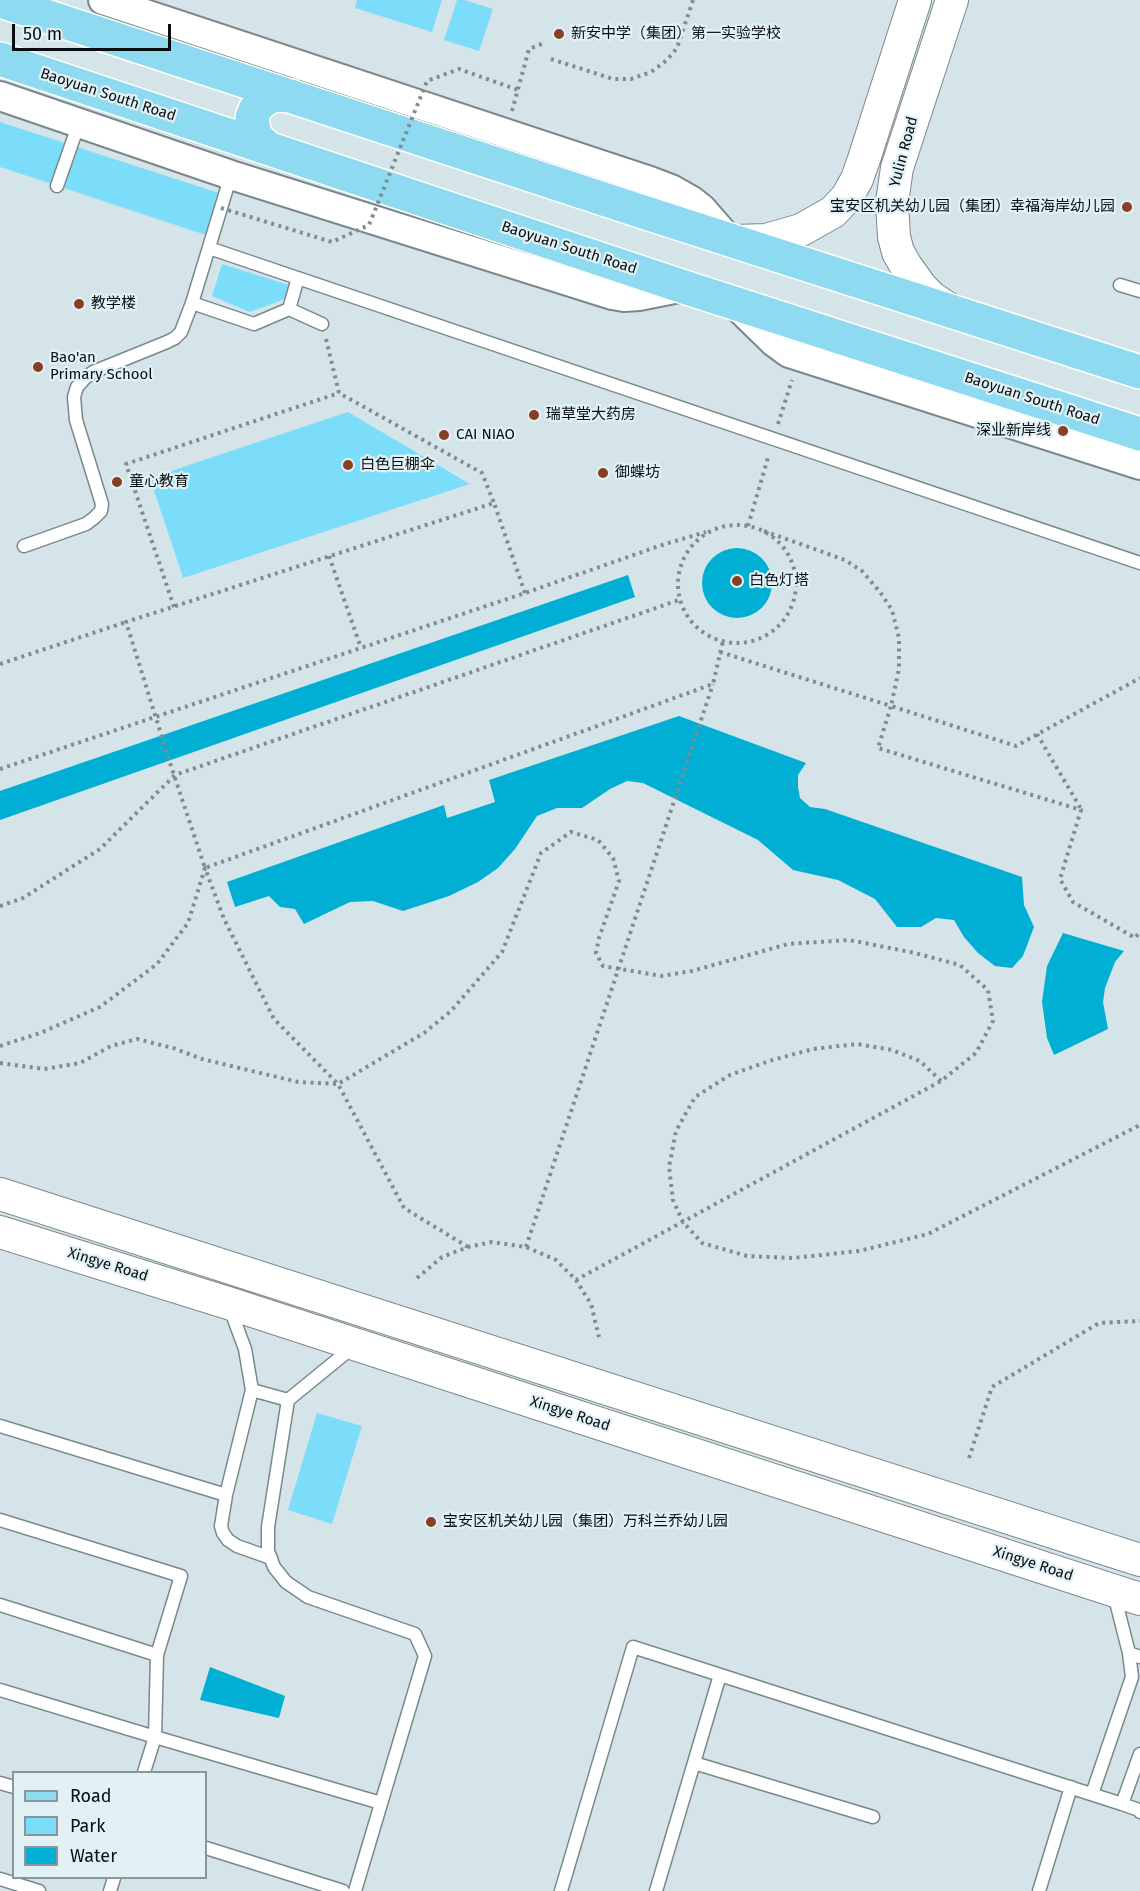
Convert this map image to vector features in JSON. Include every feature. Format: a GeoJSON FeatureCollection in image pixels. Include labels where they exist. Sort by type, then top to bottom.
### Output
{"type":"FeatureCollection","features":[{"type":"Feature","properties":{"kind":"main road"},"geometry":{"type":"LineString","coordinates":[[731,241],[766,240],[801,230],[832,212],[847,197],[869,143],[915,0]]}},
{"type":"Feature","properties":{"kind":"main road","name":"Yulin Road"},"geometry":{"type":"LineString","coordinates":[[952,0],[901,154],[892,202],[894,237],[898,252],[913,277],[943,307],[964,316]]}},
{"type":"Feature","properties":{"kind":"main road"},"geometry":{"type":"LineString","coordinates":[[0,1],[731,241],[1140,372]]}},
{"type":"Feature","properties":{"kind":"main road","name":"Baoyuan South Road"},"geometry":{"type":"LineString","coordinates":[[0,59],[684,287],[1140,434]]}},
{"type":"Feature","properties":{"kind":"main road"},"geometry":{"type":"LineString","coordinates":[[268,148],[255,136],[252,118],[255,110],[267,98],[276,95],[291,96]]}},
{"type":"Feature","properties":{"kind":"main road"},"geometry":{"type":"LineString","coordinates":[[869,143],[874,156],[884,161],[895,160],[901,154]]}},
{"type":"Feature","properties":{"kind":"main road"},"geometry":{"type":"LineString","coordinates":[[0,1194],[1140,1560]]}},
{"type":"Feature","properties":{"kind":"main road","name":"Xingye Road"},"geometry":{"type":"LineString","coordinates":[[0,1232],[228,1302],[1126,1594]]}},
{"type":"Feature","properties":{"kind":"main road"},"geometry":{"type":"LineString","coordinates":[[185,1289],[178,1284],[175,1278],[175,1267],[183,1258],[195,1256]]}},
{"type":"Feature","properties":{"kind":"street"},"geometry":{"type":"LineString","coordinates":[[103,0],[671,189],[702,209],[731,241]]}},
{"type":"Feature","properties":{"kind":"street"},"geometry":{"type":"LineString","coordinates":[[0,96],[231,175],[612,295],[639,296],[684,287]]}},
{"type":"Feature","properties":{"kind":"street"},"geometry":{"type":"LineString","coordinates":[[734,303],[774,342],[789,353],[1140,465]]}},
{"type":"Feature","properties":{"kind":"lane"},"geometry":{"type":"LineString","coordinates":[[57,186],[79,123]]}},
{"type":"Feature","properties":{"kind":"lane"},"geometry":{"type":"LineString","coordinates":[[24,546],[86,524],[101,510],[102,504],[76,420],[74,397],[78,387],[93,372],[175,338],[185,325],[184,315],[192,303],[231,175]]}},
{"type":"Feature","properties":{"kind":"lane"},"geometry":{"type":"LineString","coordinates":[[209,248],[1140,563]]}},
{"type":"Feature","properties":{"kind":"lane"},"geometry":{"type":"LineString","coordinates":[[289,309],[298,278]]}},
{"type":"Feature","properties":{"kind":"lane"},"geometry":{"type":"LineString","coordinates":[[1120,285],[1140,291]]}},
{"type":"Feature","properties":{"kind":"lane"},"geometry":{"type":"LineString","coordinates":[[192,303],[254,324],[289,309],[322,324]]}},
{"type":"Feature","properties":{"kind":"lane"},"geometry":{"type":"LineString","coordinates":[[228,1302],[244,1349],[252,1390],[226,1495],[221,1526],[228,1540],[237,1546],[270,1558]]}},
{"type":"Feature","properties":{"kind":"lane"},"geometry":{"type":"LineString","coordinates":[[355,1891],[425,1656],[416,1634],[308,1597],[286,1582],[274,1568],[270,1558],[268,1527],[288,1400],[356,1344]]}},
{"type":"Feature","properties":{"kind":"lane"},"geometry":{"type":"LineString","coordinates":[[252,1390],[288,1400]]}},
{"type":"Feature","properties":{"kind":"lane"},"geometry":{"type":"LineString","coordinates":[[0,1426],[226,1495]]}},
{"type":"Feature","properties":{"kind":"lane"},"geometry":{"type":"LineString","coordinates":[[0,1520],[181,1576],[157,1655],[155,1737],[145,1771]]}},
{"type":"Feature","properties":{"kind":"lane"},"geometry":{"type":"LineString","coordinates":[[1092,1794],[1132,1677],[1134,1655],[1126,1594]]}},
{"type":"Feature","properties":{"kind":"lane"},"geometry":{"type":"LineString","coordinates":[[0,1605],[157,1655]]}},
{"type":"Feature","properties":{"kind":"lane"},"geometry":{"type":"LineString","coordinates":[[561,1891],[633,1647],[1122,1803],[1140,1812]]}},
{"type":"Feature","properties":{"kind":"lane"},"geometry":{"type":"LineString","coordinates":[[656,1891],[720,1675]]}},
{"type":"Feature","properties":{"kind":"lane"},"geometry":{"type":"LineString","coordinates":[[0,1690],[381,1803]]}},
{"type":"Feature","properties":{"kind":"lane"},"geometry":{"type":"LineString","coordinates":[[1122,1803],[1140,1754]]}},
{"type":"Feature","properties":{"kind":"lane"},"geometry":{"type":"LineString","coordinates":[[694,1763],[873,1817]]}},
{"type":"Feature","properties":{"kind":"lane"},"geometry":{"type":"LineString","coordinates":[[1039,1891],[1071,1787]]}},
{"type":"Feature","properties":{"kind":"lane"},"geometry":{"type":"LineString","coordinates":[[207,1848],[343,1891]]}},
{"type":"Feature","properties":{"kind":"lane"},"geometry":{"type":"LineString","coordinates":[[0,1879],[39,1891]]}},
{"type":"Feature","properties":{"kind":"path"},"geometry":{"type":"LineString","coordinates":[[551,59],[613,79],[631,79],[651,72],[667,60],[677,48],[693,0]]}},
{"type":"Feature","properties":{"kind":"path"},"geometry":{"type":"LineString","coordinates":[[511,114],[529,49],[544,43]]}},
{"type":"Feature","properties":{"kind":"path"},"geometry":{"type":"LineString","coordinates":[[221,208],[332,242],[369,225],[427,81],[459,69],[518,90]]}},
{"type":"Feature","properties":{"kind":"path"},"geometry":{"type":"LineString","coordinates":[[322,324],[339,393],[482,473],[525,593]]}},
{"type":"Feature","properties":{"kind":"path"},"geometry":{"type":"LineString","coordinates":[[174,607],[126,464],[339,393]]}},
{"type":"Feature","properties":{"kind":"path"},"geometry":{"type":"LineString","coordinates":[[0,664],[494,503]]}},
{"type":"Feature","properties":{"kind":"path"},"geometry":{"type":"LineString","coordinates":[[0,769],[665,544],[725,525],[745,525],[845,560],[862,571],[892,610],[899,638],[899,669],[878,748],[1081,810]]}},
{"type":"Feature","properties":{"kind":"path"},"geometry":{"type":"LineString","coordinates":[[706,532],[692,544],[681,561],[677,579],[679,600],[686,615],[698,629],[714,639],[732,643],[753,641],[771,632],[785,618],[794,600],[797,580],[792,560],[781,543],[765,531]]}},
{"type":"Feature","properties":{"kind":"path"},"geometry":{"type":"LineString","coordinates":[[329,556],[361,648]]}},
{"type":"Feature","properties":{"kind":"path"},"geometry":{"type":"LineString","coordinates":[[0,906],[23,898],[100,849],[175,776],[679,600]]}},
{"type":"Feature","properties":{"kind":"path"},"geometry":{"type":"LineString","coordinates":[[126,622],[159,730],[224,919],[274,1019],[338,1084],[404,1208],[468,1247]]}},
{"type":"Feature","properties":{"kind":"path"},"geometry":{"type":"LineString","coordinates":[[526,1247],[713,684],[723,641]]}},
{"type":"Feature","properties":{"kind":"path"},"geometry":{"type":"LineString","coordinates":[[720,652],[1016,746],[1140,678]]}},
{"type":"Feature","properties":{"kind":"path"},"geometry":{"type":"LineString","coordinates":[[205,868],[713,684]]}},
{"type":"Feature","properties":{"kind":"path"},"geometry":{"type":"LineString","coordinates":[[1037,734],[1081,810],[1060,879],[1073,902],[1135,938],[1140,932]]}},
{"type":"Feature","properties":{"kind":"path"},"geometry":{"type":"LineString","coordinates":[[0,1063],[44,1069],[80,1063],[111,1046],[137,1040],[172,1048],[202,1059],[298,1082],[338,1084],[424,1033],[451,1011],[502,952],[541,853],[571,832],[598,840],[614,858],[619,881],[598,938],[596,953],[603,966],[661,976],[788,944],[849,940],[915,953],[960,965],[988,990],[993,1021],[976,1053],[941,1080],[576,1280]]}},
{"type":"Feature","properties":{"kind":"path"},"geometry":{"type":"LineString","coordinates":[[0,1046],[40,1033],[100,1007],[157,964],[188,923],[205,868]]}},
{"type":"Feature","properties":{"kind":"path"},"geometry":{"type":"LineString","coordinates":[[941,1080],[920,1061],[892,1050],[857,1044],[813,1048],[730,1076],[695,1097],[676,1131],[669,1167],[672,1200],[683,1222],[702,1243],[747,1256],[793,1257],[859,1251],[928,1234],[1140,1125]]}},
{"type":"Feature","properties":{"kind":"path"},"geometry":{"type":"LineString","coordinates":[[417,1278],[442,1257],[468,1247],[492,1242],[526,1247],[556,1260],[576,1280],[591,1304],[599,1337]]}},
{"type":"Feature","properties":{"kind":"path"},"geometry":{"type":"LineString","coordinates":[[969,1458],[992,1387],[1099,1323],[1140,1321]]}},
{"type":"Feature","properties":{"kind":"green space"},"geometry":{"type":"Polygon","coordinates":[[[357,0],[442,0],[432,32],[355,8],[357,0]]]}},
{"type":"Feature","properties":{"kind":"green space"},"geometry":{"type":"Polygon","coordinates":[[[457,0],[493,9],[479,51],[444,40],[457,0]]]}},
{"type":"Feature","properties":{"kind":"green space"},"geometry":{"type":"Polygon","coordinates":[[[0,122],[225,195],[212,237],[0,167],[0,122]]]}},
{"type":"Feature","properties":{"kind":"green space"},"geometry":{"type":"Polygon","coordinates":[[[222,264],[289,285],[285,299],[250,312],[212,296],[222,264]]]}},
{"type":"Feature","properties":{"kind":"green space"},"geometry":{"type":"Polygon","coordinates":[[[348,412],[470,484],[183,578],[150,478],[348,412]]]}},
{"type":"Feature","properties":{"kind":"green space"},"geometry":{"type":"Polygon","coordinates":[[[317,1413],[362,1426],[332,1524],[288,1510],[317,1413]]]}},
{"type":"Feature","properties":{"kind":"water"},"geometry":{"type":"Polygon","coordinates":[[[737,548],[750,551],[762,558],[769,570],[772,583],[769,596],[762,608],[750,615],[737,618],[724,615],[712,608],[705,596],[702,583],[705,570],[712,558],[724,551],[737,548]]]}},
{"type":"Feature","properties":{"kind":"water"},"geometry":{"type":"Polygon","coordinates":[[[628,575],[635,597],[0,820],[0,791],[628,575]]]}},
{"type":"Feature","properties":{"kind":"water"},"geometry":{"type":"Polygon","coordinates":[[[679,716],[806,763],[798,775],[798,787],[800,798],[810,807],[825,809],[1022,877],[1024,905],[1034,927],[1023,956],[1012,968],[995,966],[978,953],[964,937],[954,920],[936,918],[921,927],[897,927],[875,899],[838,880],[793,870],[758,840],[643,783],[627,781],[610,789],[582,808],[557,808],[537,816],[515,849],[498,868],[478,882],[449,896],[403,911],[373,901],[350,902],[304,924],[295,909],[280,907],[269,896],[235,907],[227,882],[444,805],[447,818],[495,802],[489,780],[679,716]]]}},
{"type":"Feature","properties":{"kind":"water"},"geometry":{"type":"Polygon","coordinates":[[[1063,933],[1124,951],[1115,962],[1105,988],[1103,1002],[1108,1029],[1054,1055],[1047,1038],[1042,1002],[1047,966],[1063,933]]]}},
{"type":"Feature","properties":{"kind":"water"},"geometry":{"type":"Polygon","coordinates":[[[210,1667],[285,1696],[279,1718],[200,1700],[210,1667]]]}},
{"type":"Feature","properties":{"kind":"place","name":"新安中学（集团）第一实验学校"},"geometry":{"type":"Point","coordinates":[559,34]}},
{"type":"Feature","properties":{"kind":"place","name":"宝安区机关幼儿园（集团）幸福海岸幼儿园"},"geometry":{"type":"Point","coordinates":[1127,207]}},
{"type":"Feature","properties":{"kind":"place","name":"教学楼"},"geometry":{"type":"Point","coordinates":[79,304]}},
{"type":"Feature","properties":{"kind":"place","name":"Bao'an Primary School"},"geometry":{"type":"Point","coordinates":[38,367]}},
{"type":"Feature","properties":{"kind":"place","name":"瑞草堂大药房"},"geometry":{"type":"Point","coordinates":[534,415]}},
{"type":"Feature","properties":{"kind":"place","name":"深业新岸线"},"geometry":{"type":"Point","coordinates":[1063,431]}},
{"type":"Feature","properties":{"kind":"place","name":"CAI NIAO"},"geometry":{"type":"Point","coordinates":[444,435]}},
{"type":"Feature","properties":{"kind":"place","name":"白色巨棚伞"},"geometry":{"type":"Point","coordinates":[348,465]}},
{"type":"Feature","properties":{"kind":"place","name":"御蝶坊"},"geometry":{"type":"Point","coordinates":[603,473]}},
{"type":"Feature","properties":{"kind":"place","name":"童心教育"},"geometry":{"type":"Point","coordinates":[117,482]}},
{"type":"Feature","properties":{"kind":"place","name":"白色灯塔"},"geometry":{"type":"Point","coordinates":[737,581]}},
{"type":"Feature","properties":{"kind":"place","name":"宝安区机关幼儿园（集团）万科兰乔幼儿园"},"geometry":{"type":"Point","coordinates":[431,1522]}}]}
